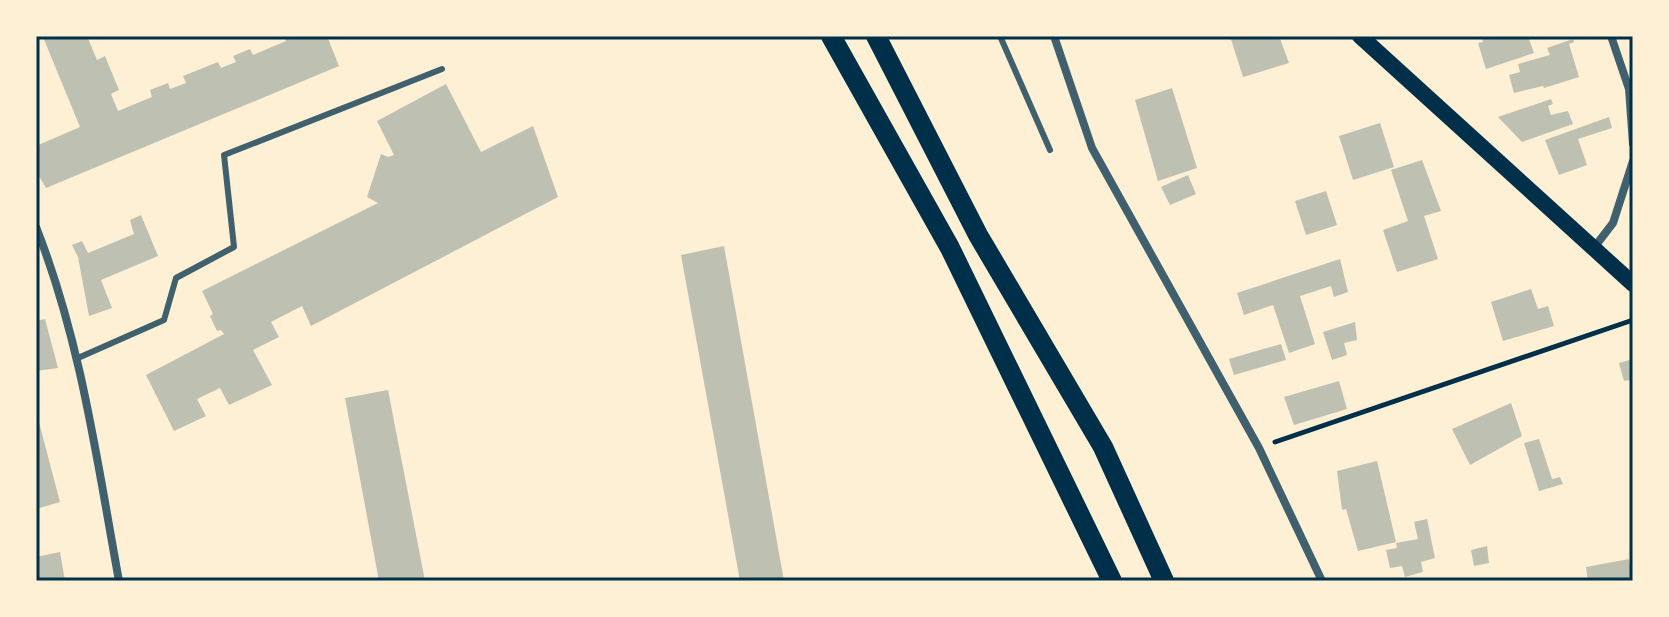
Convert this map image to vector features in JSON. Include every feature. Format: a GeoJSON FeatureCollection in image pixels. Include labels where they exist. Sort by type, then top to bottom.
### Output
{"type":"FeatureCollection","features":[{"type":"Feature","properties":{"kind":"main road"},"geometry":{"type":"LineString","coordinates":[[831,36],[950,248],[1112,581]]}},
{"type":"Feature","properties":{"kind":"main road"},"geometry":{"type":"LineString","coordinates":[[876,36],[978,235],[1103,447],[1164,581]]}},
{"type":"Feature","properties":{"kind":"main road"},"geometry":{"type":"LineString","coordinates":[[1360,36],[1633,284]]}},
{"type":"Feature","properties":{"kind":"street"},"geometry":{"type":"LineString","coordinates":[[1054,36],[1092,148],[1259,448],[1322,581]]}},
{"type":"Feature","properties":{"kind":"street"},"geometry":{"type":"LineString","coordinates":[[1611,36],[1629,89],[1633,144]]}},
{"type":"Feature","properties":{"kind":"street"},"geometry":{"type":"LineString","coordinates":[[1593,249],[1613,223],[1633,161]]}},
{"type":"Feature","properties":{"kind":"street"},"geometry":{"type":"LineString","coordinates":[[36,227],[56,278],[78,358],[119,581]]}},
{"type":"Feature","properties":{"kind":"lane"},"geometry":{"type":"LineString","coordinates":[[1000,36],[1050,150]]}},
{"type":"Feature","properties":{"kind":"lane"},"geometry":{"type":"LineString","coordinates":[[78,358],[164,320],[176,278],[234,247],[224,155],[442,69]]}},
{"type":"Feature","properties":{"kind":"path"},"geometry":{"type":"LineString","coordinates":[[1259,448],[1633,320]]}},
{"type":"Feature","properties":{"kind":"building"},"geometry":{"type":"Polygon","coordinates":[[[87,36],[97,60],[105,56],[119,90],[111,94],[118,111],[152,97],[150,90],[168,83],[170,89],[186,83],[183,76],[218,62],[221,68],[236,62],[233,56],[250,49],[253,55],[286,41],[284,36],[327,36],[339,66],[46,188],[36,171],[36,146],[80,127],[43,37],[87,36]]]}},
{"type":"Feature","properties":{"kind":"building"},"geometry":{"type":"Polygon","coordinates":[[[1230,36],[1279,36],[1289,63],[1243,77],[1230,36]]]}},
{"type":"Feature","properties":{"kind":"building"},"geometry":{"type":"Polygon","coordinates":[[[1481,36],[1528,36],[1534,53],[1486,69],[1478,43],[1483,42],[1481,36]]]}},
{"type":"Feature","properties":{"kind":"building"},"geometry":{"type":"Polygon","coordinates":[[[1573,39],[1574,42],[1569,44],[1579,77],[1514,93],[1509,75],[1520,72],[1518,64],[1550,55],[1547,48],[1573,39]]]}},
{"type":"Feature","properties":{"kind":"building"},"geometry":{"type":"Polygon","coordinates":[[[446,84],[481,152],[533,126],[558,197],[311,326],[302,306],[271,322],[279,337],[253,350],[272,385],[229,405],[220,388],[197,399],[206,416],[174,431],[146,375],[224,334],[221,330],[217,331],[202,291],[378,203],[367,197],[381,154],[388,157],[394,155],[377,121],[446,84]]]}},
{"type":"Feature","properties":{"kind":"building"},"geometry":{"type":"Polygon","coordinates":[[[1172,88],[1197,168],[1158,181],[1135,100],[1172,88]]]}},
{"type":"Feature","properties":{"kind":"building"},"geometry":{"type":"Polygon","coordinates":[[[1551,99],[1553,104],[1548,106],[1551,115],[1568,111],[1573,124],[1522,142],[1498,117],[1551,99]]]}},
{"type":"Feature","properties":{"kind":"building"},"geometry":{"type":"Polygon","coordinates":[[[1609,117],[1612,128],[1578,139],[1587,165],[1559,175],[1545,140],[1609,117]]]}},
{"type":"Feature","properties":{"kind":"building"},"geometry":{"type":"Polygon","coordinates":[[[1380,123],[1394,167],[1353,180],[1339,136],[1380,123]]]}},
{"type":"Feature","properties":{"kind":"building"},"geometry":{"type":"Polygon","coordinates":[[[1422,160],[1441,211],[1424,216],[1438,259],[1397,272],[1383,230],[1408,221],[1391,170],[1422,160]]]}},
{"type":"Feature","properties":{"kind":"building"},"geometry":{"type":"Polygon","coordinates":[[[1188,175],[1196,194],[1170,205],[1161,187],[1188,175]]]}},
{"type":"Feature","properties":{"kind":"building"},"geometry":{"type":"Polygon","coordinates":[[[1326,191],[1337,225],[1306,235],[1295,201],[1326,191]]]}},
{"type":"Feature","properties":{"kind":"building"},"geometry":{"type":"Polygon","coordinates":[[[141,215],[158,256],[101,280],[112,308],[89,316],[78,257],[72,245],[82,241],[88,253],[134,234],[130,220],[141,215]]]}},
{"type":"Feature","properties":{"kind":"building"},"geometry":{"type":"Polygon","coordinates":[[[724,246],[784,581],[740,581],[681,255],[724,246]]]}},
{"type":"Feature","properties":{"kind":"building"},"geometry":{"type":"Polygon","coordinates":[[[1340,259],[1348,292],[1334,297],[1331,286],[1300,296],[1315,344],[1289,353],[1273,305],[1244,315],[1237,293],[1340,259]]]}},
{"type":"Feature","properties":{"kind":"building"},"geometry":{"type":"Polygon","coordinates":[[[1531,289],[1538,309],[1548,306],[1554,326],[1503,341],[1491,302],[1531,289]]]}},
{"type":"Feature","properties":{"kind":"building"},"geometry":{"type":"Polygon","coordinates":[[[45,319],[58,368],[36,371],[36,321],[45,319]]]}},
{"type":"Feature","properties":{"kind":"building"},"geometry":{"type":"Polygon","coordinates":[[[1355,322],[1357,340],[1344,343],[1347,355],[1332,360],[1323,332],[1355,322]]]}},
{"type":"Feature","properties":{"kind":"building"},"geometry":{"type":"Polygon","coordinates":[[[1281,344],[1286,360],[1234,375],[1229,359],[1281,344]]]}},
{"type":"Feature","properties":{"kind":"building"},"geometry":{"type":"Polygon","coordinates":[[[1633,359],[1632,388],[1630,380],[1624,381],[1619,363],[1633,359]]]}},
{"type":"Feature","properties":{"kind":"building"},"geometry":{"type":"Polygon","coordinates":[[[1339,381],[1347,409],[1294,425],[1284,397],[1339,381]]]}},
{"type":"Feature","properties":{"kind":"building"},"geometry":{"type":"Polygon","coordinates":[[[388,390],[425,581],[379,581],[345,398],[388,390]]]}},
{"type":"Feature","properties":{"kind":"building"},"geometry":{"type":"Polygon","coordinates":[[[1511,403],[1522,436],[1470,465],[1452,429],[1511,403]]]}},
{"type":"Feature","properties":{"kind":"building"},"geometry":{"type":"Polygon","coordinates":[[[36,411],[60,502],[36,509],[36,411]]]}},
{"type":"Feature","properties":{"kind":"building"},"geometry":{"type":"Polygon","coordinates":[[[1539,439],[1552,479],[1560,477],[1563,484],[1539,491],[1524,443],[1539,439]]]}},
{"type":"Feature","properties":{"kind":"building"},"geometry":{"type":"Polygon","coordinates":[[[1377,461],[1396,542],[1358,551],[1346,509],[1342,510],[1337,471],[1377,461]]]}},
{"type":"Feature","properties":{"kind":"building"},"geometry":{"type":"Polygon","coordinates":[[[1427,519],[1435,558],[1421,562],[1423,572],[1405,577],[1402,566],[1390,568],[1386,550],[1397,548],[1396,543],[1418,539],[1414,522],[1427,519]]]}},
{"type":"Feature","properties":{"kind":"building"},"geometry":{"type":"Polygon","coordinates":[[[1487,546],[1489,563],[1474,566],[1471,550],[1487,546]]]}},
{"type":"Feature","properties":{"kind":"building"},"geometry":{"type":"Polygon","coordinates":[[[60,552],[65,581],[36,581],[36,557],[60,552]]]}},
{"type":"Feature","properties":{"kind":"building"},"geometry":{"type":"Polygon","coordinates":[[[1629,559],[1633,581],[1588,581],[1586,567],[1629,559]]]}}]}
